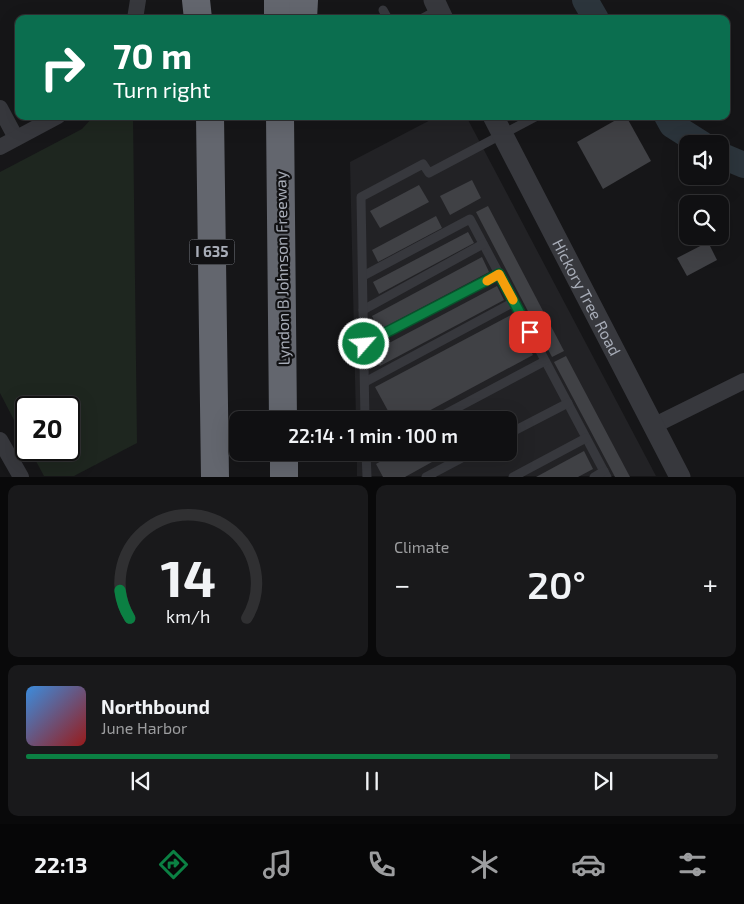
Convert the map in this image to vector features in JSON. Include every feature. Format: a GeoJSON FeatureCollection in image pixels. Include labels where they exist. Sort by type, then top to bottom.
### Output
{"type":"FeatureCollection","features":[{"type":"Feature","properties":{"kind":"highway"},"geometry":{"type":"LineString","coordinates":[[196,0],[198,15]]}},
{"type":"Feature","properties":{"kind":"highway"},"geometry":{"type":"LineString","coordinates":[[208,0],[208,15]]}},
{"type":"Feature","properties":{"kind":"highway"},"geometry":{"type":"LineString","coordinates":[[278,0],[278,15]]}},
{"type":"Feature","properties":{"kind":"highway"},"geometry":{"type":"LineString","coordinates":[[303,15],[304,0]]}},
{"type":"Feature","properties":{"kind":"highway","name":"I 635"},"geometry":{"type":"LineString","coordinates":[[209,120],[215,476]]}},
{"type":"Feature","properties":{"kind":"highway","name":"Lyndon B Johnson Freeway"},"geometry":{"type":"LineString","coordinates":[[280,120],[283,411]]}},
{"type":"Feature","properties":{"kind":"highway"},"geometry":{"type":"LineString","coordinates":[[282,214],[292,120]]}},
{"type":"Feature","properties":{"kind":"highway"},"geometry":{"type":"LineString","coordinates":[[284,461],[284,476]]}},
{"type":"Feature","properties":{"kind":"street"},"geometry":{"type":"LineString","coordinates":[[136,15],[138,0]]}},
{"type":"Feature","properties":{"kind":"street"},"geometry":{"type":"LineString","coordinates":[[0,108],[16,138]]}},
{"type":"Feature","properties":{"kind":"street"},"geometry":{"type":"LineString","coordinates":[[0,147],[50,120]]}},
{"type":"Feature","properties":{"kind":"street","name":"Hickory Tree Road"},"geometry":{"type":"LineString","coordinates":[[495,120],[680,476]]}},
{"type":"Feature","properties":{"kind":"street"},"geometry":{"type":"LineString","coordinates":[[653,426],[744,381]]}},
{"type":"Feature","properties":{"kind":"street"},"geometry":{"type":"LineString","coordinates":[[0,440],[21,476]]}},
{"type":"Feature","properties":{"kind":"lane"},"geometry":{"type":"LineString","coordinates":[[383,10],[386,15]]}},
{"type":"Feature","properties":{"kind":"lane"},"geometry":{"type":"LineString","coordinates":[[366,411],[361,197],[423,164],[429,173],[530,120]]}},
{"type":"Feature","properties":{"kind":"lane"},"geometry":{"type":"LineString","coordinates":[[363,276],[470,219],[605,474],[594,476]]}},
{"type":"Feature","properties":{"kind":"lane"},"geometry":{"type":"LineString","coordinates":[[363,310],[483,244]]}},
{"type":"Feature","properties":{"kind":"lane"},"geometry":{"type":"LineString","coordinates":[[364,344],[499,274]]}},
{"type":"Feature","properties":{"kind":"lane"},"geometry":{"type":"LineString","coordinates":[[365,382],[514,302]]}},
{"type":"Feature","properties":{"kind":"lane"},"geometry":{"type":"LineString","coordinates":[[451,411],[545,361]]}},
{"type":"Feature","properties":{"kind":"lane"},"geometry":{"type":"LineString","coordinates":[[517,429],[568,403]]}},
{"type":"Feature","properties":{"kind":"lane"},"geometry":{"type":"LineString","coordinates":[[513,476],[586,438]]}},
{"type":"Feature","properties":{"kind":"lane"},"geometry":{"type":"LineString","coordinates":[[366,476],[368,461]]}},
{"type":"Feature","properties":{"kind":"lane"},"geometry":{"type":"LineString","coordinates":[[426,476],[455,461]]}},
{"type":"Feature","properties":{"kind":"shaded area"},"geometry":{"type":"Polygon","coordinates":[[[90,120],[133,120],[137,443],[74,476],[44,476],[36,461],[80,461],[80,396],[15,396],[15,422],[0,393],[0,172],[82,129],[90,120]]]}},
{"type":"Feature","properties":{"kind":"shaded area"},"geometry":{"type":"Polygon","coordinates":[[[430,120],[468,120],[656,476],[357,476],[357,461],[517,461],[517,411],[356,411],[350,162],[430,120]]]}},
{"type":"Feature","properties":{"kind":"building"},"geometry":{"type":"Polygon","coordinates":[[[616,120],[628,120],[651,161],[603,189],[577,142],[616,120]]]}},
{"type":"Feature","properties":{"kind":"building"},"geometry":{"type":"Polygon","coordinates":[[[472,180],[481,198],[450,215],[440,196],[472,180]]]}},
{"type":"Feature","properties":{"kind":"building"},"geometry":{"type":"Polygon","coordinates":[[[419,185],[429,202],[380,228],[370,211],[419,185]]]}},
{"type":"Feature","properties":{"kind":"building"},"geometry":{"type":"Polygon","coordinates":[[[488,206],[564,351],[552,357],[476,212],[488,206]]]}},
{"type":"Feature","properties":{"kind":"building"},"geometry":{"type":"Polygon","coordinates":[[[436,216],[442,228],[378,262],[372,250],[436,216]]]}},
{"type":"Feature","properties":{"kind":"building"},"geometry":{"type":"Polygon","coordinates":[[[468,232],[474,243],[379,294],[373,282],[468,232]]]}},
{"type":"Feature","properties":{"kind":"building"},"geometry":{"type":"Polygon","coordinates":[[[702,245],[710,245],[717,260],[687,276],[677,258],[702,245]]]}},
{"type":"Feature","properties":{"kind":"building"},"geometry":{"type":"Polygon","coordinates":[[[482,257],[489,272],[379,330],[372,316],[482,257]]]}},
{"type":"Feature","properties":{"kind":"building"},"geometry":{"type":"Polygon","coordinates":[[[497,286],[504,300],[380,366],[372,352],[497,286]]]}},
{"type":"Feature","properties":{"kind":"building"},"geometry":{"type":"Polygon","coordinates":[[[511,315],[533,355],[429,411],[388,411],[375,387],[511,315]]]}},
{"type":"Feature","properties":{"kind":"building"},"geometry":{"type":"Polygon","coordinates":[[[566,356],[630,477],[615,477],[554,362],[566,356]]]}},
{"type":"Feature","properties":{"kind":"building"},"geometry":{"type":"Polygon","coordinates":[[[584,451],[593,469],[578,477],[536,477],[584,451]]]}},
{"type":"Feature","properties":{"kind":"building"},"geometry":{"type":"Polygon","coordinates":[[[381,461],[434,461],[405,477],[383,477],[376,464],[381,461]]]}},
{"type":"Feature","properties":{"kind":"waterway"},"geometry":{"type":"LineString","coordinates":[[585,0],[594,15]]}},
{"type":"Feature","properties":{"kind":"waterway"},"geometry":{"type":"LineString","coordinates":[[669,120],[672,125],[688,135]]}},
{"type":"Feature","properties":{"kind":"waterway"},"geometry":{"type":"LineString","coordinates":[[729,159],[744,165]]}},
{"type":"Feature","properties":{"kind":"slow traffic"},"geometry":{"type":"LineString","coordinates":[[487,281],[499,274],[513,300]]}},
{"type":"Feature","properties":{"kind":"route"},"geometry":{"type":"LineString","coordinates":[[364,344],[499,274],[530,332]]}}]}
